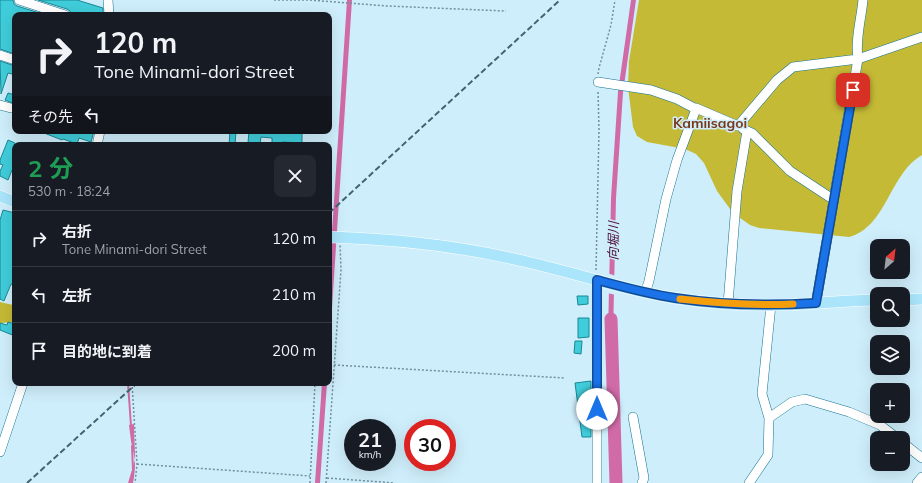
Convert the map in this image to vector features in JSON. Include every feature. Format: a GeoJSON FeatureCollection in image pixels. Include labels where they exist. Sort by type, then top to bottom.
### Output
{"type":"FeatureCollection","features":[{"type":"Feature","properties":{"kind":"main road"},"geometry":{"type":"LineString","coordinates":[[0,196],[12,201]]}},
{"type":"Feature","properties":{"kind":"main road"},"geometry":{"type":"LineString","coordinates":[[332,237],[408,242],[467,250],[528,262],[645,293],[676,298],[728,304],[771,305],[870,300]]}},
{"type":"Feature","properties":{"kind":"main road"},"geometry":{"type":"LineString","coordinates":[[910,300],[922,299]]}},
{"type":"Feature","properties":{"kind":"street"},"geometry":{"type":"LineString","coordinates":[[20,0],[56,12]]}},
{"type":"Feature","properties":{"kind":"street"},"geometry":{"type":"LineString","coordinates":[[108,0],[109,12]]}},
{"type":"Feature","properties":{"kind":"street"},"geometry":{"type":"LineString","coordinates":[[816,303],[858,59],[856,47],[862,17],[862,0]]}},
{"type":"Feature","properties":{"kind":"street"},"geometry":{"type":"LineString","coordinates":[[738,126],[777,80],[793,67],[858,59],[922,37]]}},
{"type":"Feature","properties":{"kind":"street"},"geometry":{"type":"LineString","coordinates":[[0,55],[12,59]]}},
{"type":"Feature","properties":{"kind":"street"},"geometry":{"type":"LineString","coordinates":[[598,82],[651,90],[738,126],[752,133],[790,171],[834,200]]}},
{"type":"Feature","properties":{"kind":"street"},"geometry":{"type":"LineString","coordinates":[[0,105],[11,108]]}},
{"type":"Feature","properties":{"kind":"street"},"geometry":{"type":"LineString","coordinates":[[645,293],[649,281],[666,199],[677,160],[696,109]]}},
{"type":"Feature","properties":{"kind":"street"},"geometry":{"type":"LineString","coordinates":[[728,304],[737,191],[747,131]]}},
{"type":"Feature","properties":{"kind":"street"},"geometry":{"type":"LineString","coordinates":[[597,483],[598,280]]}},
{"type":"Feature","properties":{"kind":"street"},"geometry":{"type":"LineString","coordinates":[[749,483],[768,456],[769,418],[762,394],[771,305]]}},
{"type":"Feature","properties":{"kind":"street"},"geometry":{"type":"LineString","coordinates":[[0,452],[22,386]]}},
{"type":"Feature","properties":{"kind":"street"},"geometry":{"type":"LineString","coordinates":[[769,418],[792,402],[805,399],[849,412],[880,425],[888,431]]}},
{"type":"Feature","properties":{"kind":"street"},"geometry":{"type":"LineString","coordinates":[[633,417],[644,478],[642,483]]}},
{"type":"Feature","properties":{"kind":"street"},"geometry":{"type":"LineString","coordinates":[[910,449],[922,458]]}},
{"type":"Feature","properties":{"kind":"street"},"geometry":{"type":"LineString","coordinates":[[917,483],[922,477]]}},
{"type":"Feature","properties":{"kind":"path"},"geometry":{"type":"LineString","coordinates":[[274,0],[309,0],[387,6],[506,11]]}},
{"type":"Feature","properties":{"kind":"path"},"geometry":{"type":"LineString","coordinates":[[598,280],[596,252],[599,130],[598,82],[599,68],[611,25],[615,0]]}},
{"type":"Feature","properties":{"kind":"path"},"geometry":{"type":"LineString","coordinates":[[326,483],[341,270],[340,238]]}},
{"type":"Feature","properties":{"kind":"path"},"geometry":{"type":"LineString","coordinates":[[334,365],[564,378]]}},
{"type":"Feature","properties":{"kind":"path"},"geometry":{"type":"LineString","coordinates":[[132,386],[137,464],[135,483]]}},
{"type":"Feature","properties":{"kind":"path"},"geometry":{"type":"LineString","coordinates":[[310,483],[315,386]]}},
{"type":"Feature","properties":{"kind":"path"},"geometry":{"type":"LineString","coordinates":[[137,464],[310,476]]}},
{"type":"Feature","properties":{"kind":"path"},"geometry":{"type":"LineString","coordinates":[[326,478],[395,483]]}},
{"type":"Feature","properties":{"kind":"shaded area"},"geometry":{"type":"Polygon","coordinates":[[[639,0],[922,0],[922,155],[902,174],[872,223],[862,231],[849,237],[759,228],[750,225],[733,213],[717,191],[704,163],[696,154],[685,149],[647,142],[637,136],[633,127],[628,87],[629,61],[639,0]]]}},
{"type":"Feature","properties":{"kind":"shaded area"},"geometry":{"type":"Polygon","coordinates":[[[0,302],[12,305],[12,322],[0,323],[0,302]]]}},
{"type":"Feature","properties":{"kind":"water"},"geometry":{"type":"Polygon","coordinates":[[[347,0],[352,0],[332,308],[332,232],[347,0]]]}},
{"type":"Feature","properties":{"kind":"water"},"geometry":{"type":"Polygon","coordinates":[[[631,0],[636,0],[623,93],[616,198],[613,336],[608,335],[611,198],[618,92],[631,0]]]}},
{"type":"Feature","properties":{"kind":"water"},"geometry":{"type":"Polygon","coordinates":[[[322,386],[327,386],[320,483],[315,483],[322,386]]]}},
{"type":"Feature","properties":{"kind":"water"},"geometry":{"type":"Polygon","coordinates":[[[134,424],[135,460],[129,425],[134,424]]]}},
{"type":"Feature","properties":{"kind":"water"},"geometry":{"type":"Polygon","coordinates":[[[135,460],[135,461],[133,483],[128,483],[135,460]]]}},
{"type":"Feature","properties":{"kind":"pier"},"geometry":{"type":"Polygon","coordinates":[[[607,273],[616,276],[616,295],[607,293],[607,273]]]}},
{"type":"Feature","properties":{"kind":"building"},"geometry":{"type":"Polygon","coordinates":[[[0,0],[13,0],[14,4],[17,6],[36,12],[12,12],[12,53],[0,49],[0,0]]]}},
{"type":"Feature","properties":{"kind":"building"},"geometry":{"type":"Polygon","coordinates":[[[38,0],[77,0],[103,8],[103,12],[70,12],[67,9],[38,0]]]}},
{"type":"Feature","properties":{"kind":"building"},"geometry":{"type":"Polygon","coordinates":[[[0,61],[12,65],[12,74],[8,73],[1,94],[0,61]]]}},
{"type":"Feature","properties":{"kind":"building"},"geometry":{"type":"Polygon","coordinates":[[[8,93],[12,94],[12,103],[5,100],[8,93]]]}},
{"type":"Feature","properties":{"kind":"building"},"geometry":{"type":"Polygon","coordinates":[[[47,134],[93,134],[91,142],[79,138],[78,142],[62,140],[47,134]]]}},
{"type":"Feature","properties":{"kind":"building"},"geometry":{"type":"Polygon","coordinates":[[[230,134],[236,134],[235,142],[229,142],[230,134]]]}},
{"type":"Feature","properties":{"kind":"building"},"geometry":{"type":"Polygon","coordinates":[[[249,134],[302,134],[302,142],[272,142],[272,138],[261,137],[260,142],[248,142],[249,134]]]}},
{"type":"Feature","properties":{"kind":"building"},"geometry":{"type":"Polygon","coordinates":[[[8,140],[13,142],[12,170],[8,180],[0,176],[0,171],[3,165],[0,164],[0,160],[8,140]]]}},
{"type":"Feature","properties":{"kind":"building"},"geometry":{"type":"Polygon","coordinates":[[[3,210],[12,212],[12,284],[4,301],[0,299],[0,220],[3,210]]]}},
{"type":"Feature","properties":{"kind":"building"},"geometry":{"type":"Polygon","coordinates":[[[577,296],[588,296],[588,304],[578,305],[577,296]]]}},
{"type":"Feature","properties":{"kind":"building"},"geometry":{"type":"Polygon","coordinates":[[[578,318],[589,318],[589,337],[578,338],[578,318]]]}},
{"type":"Feature","properties":{"kind":"building"},"geometry":{"type":"Polygon","coordinates":[[[8,322],[12,323],[12,335],[0,330],[0,323],[7,325],[8,322]]]}},
{"type":"Feature","properties":{"kind":"building"},"geometry":{"type":"Polygon","coordinates":[[[575,341],[582,341],[581,354],[574,353],[575,341]]]}},
{"type":"Feature","properties":{"kind":"building"},"geometry":{"type":"Polygon","coordinates":[[[591,381],[591,437],[582,437],[575,383],[591,381]]]}},
{"type":"Feature","properties":{"kind":"waterway","name":"向堀川"},"geometry":{"type":"LineString","coordinates":[[611,319],[616,483]]}},
{"type":"Feature","properties":{"kind":"waterway"},"geometry":{"type":"LineString","coordinates":[[128,386],[131,426]]}},
{"type":"Feature","properties":{"kind":"waterway"},"geometry":{"type":"LineString","coordinates":[[132,446],[133,470]]}},
{"type":"Feature","properties":{"kind":"railway"},"geometry":{"type":"LineString","coordinates":[[332,210],[560,0]]}},
{"type":"Feature","properties":{"kind":"railway"},"geometry":{"type":"LineString","coordinates":[[27,483],[134,386]]}},
{"type":"Feature","properties":{"kind":"slow traffic"},"geometry":{"type":"LineString","coordinates":[[680,299],[728,304],[793,304]]}},
{"type":"Feature","properties":{"kind":"district","name":"Kamiisagoi"},"geometry":{"type":"Point","coordinates":[710,123]}},
{"type":"Feature","properties":{"kind":"route"},"geometry":{"type":"LineString","coordinates":[[597,409],[597,280],[645,293],[689,300],[728,304],[777,305],[816,303],[853,90]]}}]}
